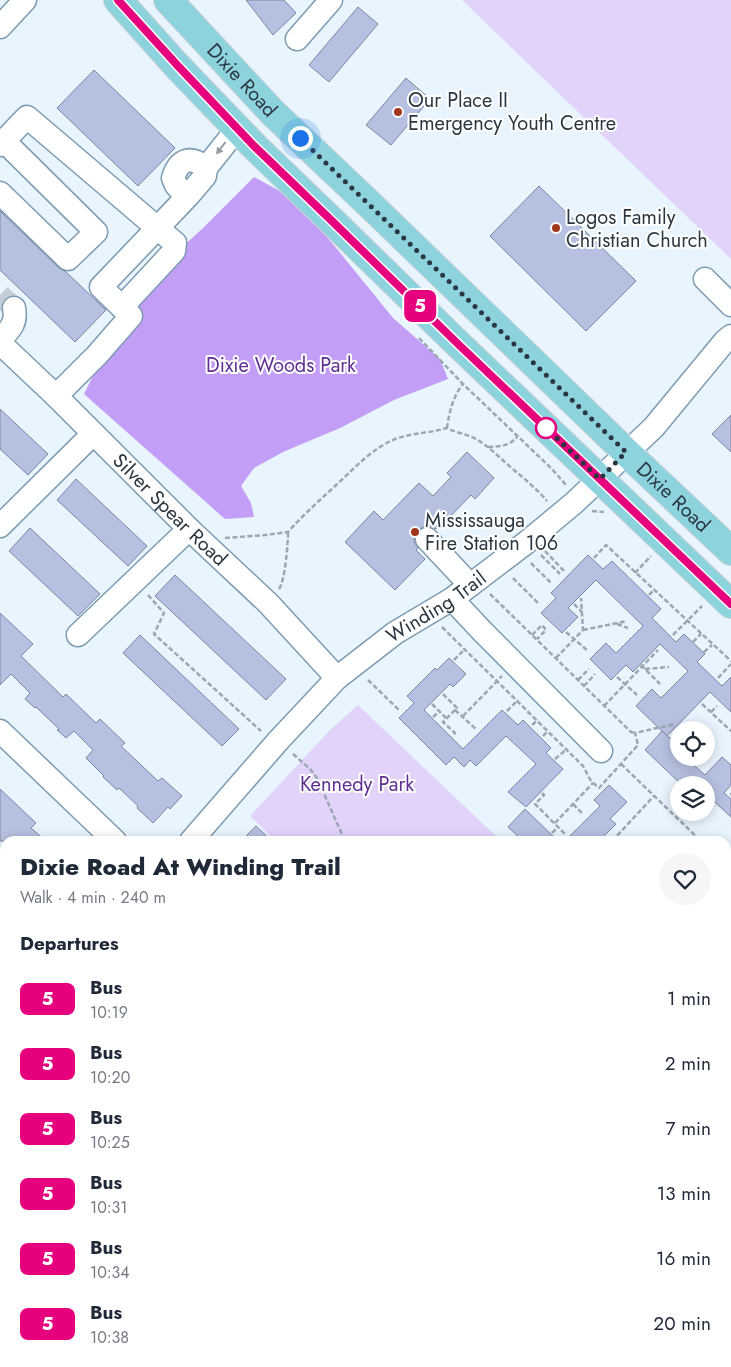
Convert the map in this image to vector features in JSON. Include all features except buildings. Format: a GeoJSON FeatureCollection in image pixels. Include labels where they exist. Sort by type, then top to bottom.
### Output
{"type":"FeatureCollection","features":[{"type":"Feature","properties":{"kind":"main road","name":"Dixie Road"},"geometry":{"type":"LineString","coordinates":[[118,0],[237,129],[457,343],[731,604]]}},
{"type":"Feature","properties":{"kind":"main road","name":"Dixie Road"},"geometry":{"type":"LineString","coordinates":[[168,0],[273,113],[731,551]]}},
{"type":"Feature","properties":{"kind":"street"},"geometry":{"type":"LineString","coordinates":[[0,27],[25,0]]}},
{"type":"Feature","properties":{"kind":"street"},"geometry":{"type":"LineString","coordinates":[[297,39],[323,3]]}},
{"type":"Feature","properties":{"kind":"street"},"geometry":{"type":"LineString","coordinates":[[0,193],[68,259],[96,232],[2,143],[27,117],[175,243],[174,252],[122,307],[131,316],[56,396]]}},
{"type":"Feature","properties":{"kind":"street"},"geometry":{"type":"LineString","coordinates":[[158,229],[206,176],[206,168],[237,129]]}},
{"type":"Feature","properties":{"kind":"street"},"geometry":{"type":"LineString","coordinates":[[704,279],[731,305]]}},
{"type":"Feature","properties":{"kind":"street"},"geometry":{"type":"LineString","coordinates":[[0,342],[13,325],[16,317],[14,308]]}},
{"type":"Feature","properties":{"kind":"street","name":"Winding Trail"},"geometry":{"type":"LineString","coordinates":[[194,836],[278,741],[337,678],[395,633],[452,598],[480,589],[533,536],[600,479],[654,427],[731,336]]}},
{"type":"Feature","properties":{"kind":"street","name":"Silver Spear Road"},"geometry":{"type":"LineString","coordinates":[[0,342],[189,529],[268,603],[337,678]]}},
{"type":"Feature","properties":{"kind":"street"},"geometry":{"type":"LineString","coordinates":[[0,526],[93,434]]}},
{"type":"Feature","properties":{"kind":"street"},"geometry":{"type":"LineString","coordinates":[[78,635],[189,529]]}},
{"type":"Feature","properties":{"kind":"street"},"geometry":{"type":"LineString","coordinates":[[427,539],[480,589]]}},
{"type":"Feature","properties":{"kind":"street"},"geometry":{"type":"LineString","coordinates":[[452,598],[601,751]]}},
{"type":"Feature","properties":{"kind":"street"},"geometry":{"type":"LineString","coordinates":[[0,731],[109,836]]}},
{"type":"Feature","properties":{"kind":"path"},"geometry":{"type":"LineString","coordinates":[[447,428],[452,407],[462,384]]}},
{"type":"Feature","properties":{"kind":"path"},"geometry":{"type":"LineString","coordinates":[[268,603],[282,586],[288,532],[363,460],[381,446],[393,440],[410,434],[447,428],[465,434],[488,447],[536,488],[548,502]]}},
{"type":"Feature","properties":{"kind":"path"},"geometry":{"type":"LineString","coordinates":[[488,447],[506,446],[518,437]]}},
{"type":"Feature","properties":{"kind":"path"},"geometry":{"type":"LineString","coordinates":[[211,549],[224,538],[288,532]]}},
{"type":"Feature","properties":{"kind":"path"},"geometry":{"type":"LineString","coordinates":[[594,558],[606,545],[712,644],[731,663],[718,678]]}},
{"type":"Feature","properties":{"kind":"path"},"geometry":{"type":"LineString","coordinates":[[545,551],[564,571]]}},
{"type":"Feature","properties":{"kind":"path"},"geometry":{"type":"LineString","coordinates":[[635,573],[653,554]]}},
{"type":"Feature","properties":{"kind":"path"},"geometry":{"type":"LineString","coordinates":[[541,555],[560,574]]}},
{"type":"Feature","properties":{"kind":"path"},"geometry":{"type":"LineString","coordinates":[[531,563],[551,583]]}},
{"type":"Feature","properties":{"kind":"path"},"geometry":{"type":"LineString","coordinates":[[621,568],[625,563]]}},
{"type":"Feature","properties":{"kind":"path"},"geometry":{"type":"LineString","coordinates":[[513,578],[539,604]]}},
{"type":"Feature","properties":{"kind":"path"},"geometry":{"type":"LineString","coordinates":[[136,580],[164,613],[154,634],[261,731],[268,732]]}},
{"type":"Feature","properties":{"kind":"path"},"geometry":{"type":"LineString","coordinates":[[640,585],[644,581]]}},
{"type":"Feature","properties":{"kind":"path"},"geometry":{"type":"LineString","coordinates":[[480,589],[532,635],[631,732],[635,733]]}},
{"type":"Feature","properties":{"kind":"path"},"geometry":{"type":"LineString","coordinates":[[649,595],[654,590]]}},
{"type":"Feature","properties":{"kind":"path"},"geometry":{"type":"LineString","coordinates":[[581,598],[583,630]]}},
{"type":"Feature","properties":{"kind":"path"},"geometry":{"type":"LineString","coordinates":[[662,606],[666,601]]}},
{"type":"Feature","properties":{"kind":"path"},"geometry":{"type":"LineString","coordinates":[[574,604],[582,612]]}},
{"type":"Feature","properties":{"kind":"path"},"geometry":{"type":"LineString","coordinates":[[673,635],[704,604]]}},
{"type":"Feature","properties":{"kind":"path"},"geometry":{"type":"LineString","coordinates":[[556,659],[583,630],[627,621]]}},
{"type":"Feature","properties":{"kind":"path"},"geometry":{"type":"LineString","coordinates":[[615,623],[628,628]]}},
{"type":"Feature","properties":{"kind":"path"},"geometry":{"type":"LineString","coordinates":[[532,635],[542,626],[546,630],[537,640]]}},
{"type":"Feature","properties":{"kind":"path"},"geometry":{"type":"LineString","coordinates":[[566,632],[588,651]]}},
{"type":"Feature","properties":{"kind":"path"},"geometry":{"type":"LineString","coordinates":[[693,642],[701,634]]}},
{"type":"Feature","properties":{"kind":"path"},"geometry":{"type":"LineString","coordinates":[[704,652],[712,644]]}},
{"type":"Feature","properties":{"kind":"path"},"geometry":{"type":"LineString","coordinates":[[604,706],[658,650]]}},
{"type":"Feature","properties":{"kind":"path"},"geometry":{"type":"LineString","coordinates":[[463,716],[514,663]]}},
{"type":"Feature","properties":{"kind":"path"},"geometry":{"type":"LineString","coordinates":[[643,667],[669,667]]}},
{"type":"Feature","properties":{"kind":"path"},"geometry":{"type":"LineString","coordinates":[[643,667],[660,684]]}},
{"type":"Feature","properties":{"kind":"path"},"geometry":{"type":"LineString","coordinates":[[578,680],[589,669]]}},
{"type":"Feature","properties":{"kind":"path"},"geometry":{"type":"LineString","coordinates":[[584,686],[595,674]]}},
{"type":"Feature","properties":{"kind":"path"},"geometry":{"type":"LineString","coordinates":[[617,677],[637,695]]}},
{"type":"Feature","properties":{"kind":"path"},"geometry":{"type":"LineString","coordinates":[[368,680],[400,711]]}},
{"type":"Feature","properties":{"kind":"path"},"geometry":{"type":"LineString","coordinates":[[443,694],[457,708],[455,710],[476,729]]}},
{"type":"Feature","properties":{"kind":"path"},"geometry":{"type":"LineString","coordinates":[[507,712],[518,700]]}},
{"type":"Feature","properties":{"kind":"path"},"geometry":{"type":"LineString","coordinates":[[432,704],[446,718]]}},
{"type":"Feature","properties":{"kind":"path"},"geometry":{"type":"LineString","coordinates":[[702,704],[731,731]]}},
{"type":"Feature","properties":{"kind":"path"},"geometry":{"type":"LineString","coordinates":[[711,712],[717,706]]}},
{"type":"Feature","properties":{"kind":"path"},"geometry":{"type":"LineString","coordinates":[[452,736],[455,733],[443,722],[455,710]]}},
{"type":"Feature","properties":{"kind":"path"},"geometry":{"type":"LineString","coordinates":[[433,717],[439,712]]}},
{"type":"Feature","properties":{"kind":"path"},"geometry":{"type":"LineString","coordinates":[[532,726],[538,720]]}},
{"type":"Feature","properties":{"kind":"path"},"geometry":{"type":"LineString","coordinates":[[543,736],[548,731]]}},
{"type":"Feature","properties":{"kind":"path"},"geometry":{"type":"LineString","coordinates":[[555,759],[567,749]]}},
{"type":"Feature","properties":{"kind":"path"},"geometry":{"type":"LineString","coordinates":[[292,753],[317,778],[343,836]]}},
{"type":"Feature","properties":{"kind":"path"},"geometry":{"type":"LineString","coordinates":[[621,764],[696,836]]}},
{"type":"Feature","properties":{"kind":"path"},"geometry":{"type":"LineString","coordinates":[[554,823],[593,784]]}},
{"type":"Feature","properties":{"kind":"path"},"geometry":{"type":"LineString","coordinates":[[542,793],[544,795],[535,804],[566,834]]}},
{"type":"Feature","properties":{"kind":"path"},"geometry":{"type":"LineString","coordinates":[[617,836],[654,796]]}},
{"type":"Feature","properties":{"kind":"path"},"geometry":{"type":"LineString","coordinates":[[573,804],[583,814]]}},
{"type":"Feature","properties":{"kind":"path"},"geometry":{"type":"LineString","coordinates":[[552,834],[558,827]]}},
{"type":"Feature","properties":{"kind":"green space"},"geometry":{"type":"Polygon","coordinates":[[[462,0],[731,0],[731,259],[492,29],[462,0]]]}},
{"type":"Feature","properties":{"kind":"green space","name":"Dixie Woods Park"},"geometry":{"type":"Polygon","coordinates":[[[254,177],[298,201],[393,318],[440,359],[448,379],[394,400],[340,428],[283,452],[254,468],[241,486],[251,503],[254,517],[225,519],[84,394],[135,290],[202,229],[254,177]]]}},
{"type":"Feature","properties":{"kind":"green space","name":"Kennedy Park"},"geometry":{"type":"Polygon","coordinates":[[[358,705],[496,836],[271,836],[250,816],[330,730],[358,705]]]}},
{"type":"Feature","properties":{"kind":"tunnel"},"geometry":{"type":"LineString","coordinates":[[0,295],[14,308]]}},
{"type":"Feature","properties":{"kind":"bus line","name":"5"},"geometry":{"type":"LineString","coordinates":[[118,0],[254,146],[457,343],[731,604]]}},
{"type":"Feature","properties":{"kind":"place","name":"Our Place II Emergency Youth Centre"},"geometry":{"type":"Point","coordinates":[398,112]}},
{"type":"Feature","properties":{"kind":"place","name":"Logos Family Christian Church"},"geometry":{"type":"Point","coordinates":[556,228]}},
{"type":"Feature","properties":{"kind":"place","name":"Mississauga Fire Station 106"},"geometry":{"type":"Point","coordinates":[415,532]}},
{"type":"Feature","properties":{"kind":"route"},"geometry":{"type":"LineString","coordinates":[[300,138],[626,452],[600,479],[546,428]]}}]}
